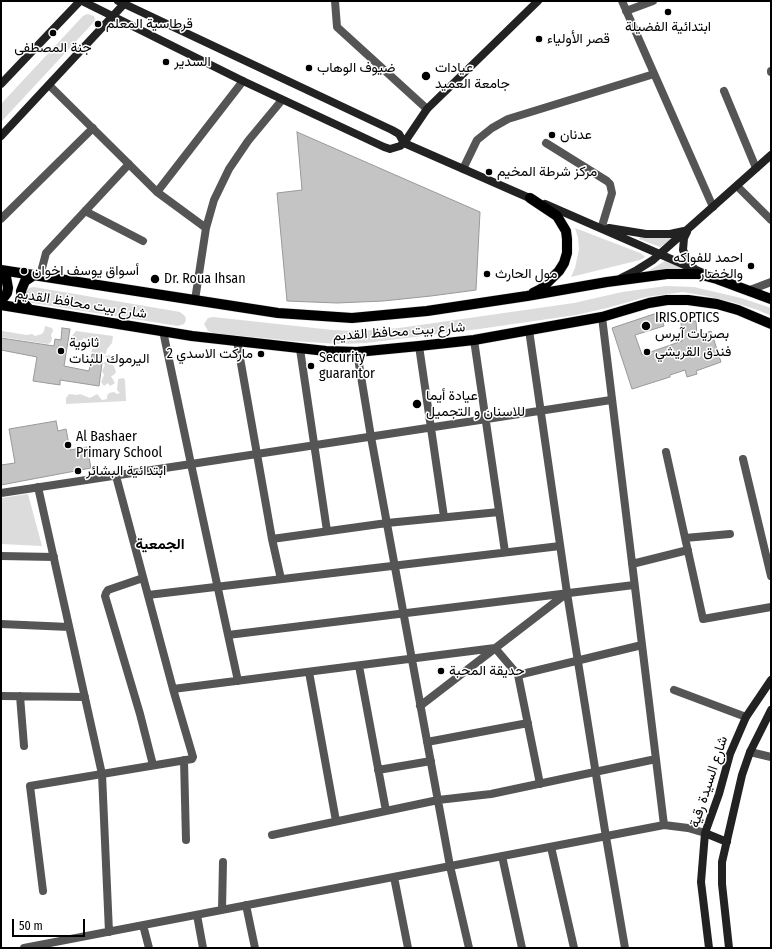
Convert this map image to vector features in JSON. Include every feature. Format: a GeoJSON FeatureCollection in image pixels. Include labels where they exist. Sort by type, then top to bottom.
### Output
{"type":"FeatureCollection","features":[{"type":"Feature","properties":{"kind":"main road"},"geometry":{"type":"LineString","coordinates":[[1,84],[81,1],[282,100],[390,149],[404,143],[427,109],[538,1]]}},
{"type":"Feature","properties":{"kind":"main road"},"geometry":{"type":"LineString","coordinates":[[1,136],[112,17],[121,3],[392,130],[399,134],[404,143],[717,279]]}},
{"type":"Feature","properties":{"kind":"main road"},"geometry":{"type":"LineString","coordinates":[[607,282],[621,278],[637,270],[660,254],[771,155]]}},
{"type":"Feature","properties":{"kind":"main road"},"geometry":{"type":"LineString","coordinates":[[527,296],[541,289],[558,271],[564,263],[568,247],[566,231],[557,216],[530,198]]}},
{"type":"Feature","properties":{"kind":"main road"},"geometry":{"type":"LineString","coordinates":[[589,223],[630,232],[657,234],[677,234],[690,228]]}},
{"type":"Feature","properties":{"kind":"main road"},"geometry":{"type":"LineString","coordinates":[[690,228],[684,238],[684,250],[688,261],[696,270]]}},
{"type":"Feature","properties":{"kind":"main road"},"geometry":{"type":"LineString","coordinates":[[1,271],[6,277],[8,288],[7,293],[1,301]]}},
{"type":"Feature","properties":{"kind":"main road","name":"شارع بيت محافظ القديم"},"geometry":{"type":"LineString","coordinates":[[1,271],[278,313],[352,318],[427,311],[607,282],[667,274],[698,274],[750,290],[771,299]]}},
{"type":"Feature","properties":{"kind":"main road"},"geometry":{"type":"LineString","coordinates":[[29,309],[22,301],[21,291],[26,281],[37,276]]}},
{"type":"Feature","properties":{"kind":"main road","name":"شارع بيت محافظ القديم"},"geometry":{"type":"LineString","coordinates":[[1,305],[237,342],[300,349],[357,352],[474,340],[602,317],[659,301],[688,300],[717,304],[738,310],[771,324]]}},
{"type":"Feature","properties":{"kind":"main road","name":"شارع السيدة رقية"},"geometry":{"type":"LineString","coordinates":[[709,948],[701,882],[705,833],[719,794],[730,754],[746,717],[771,680]]}},
{"type":"Feature","properties":{"kind":"main road","name":"شارع السيدة رقية"},"geometry":{"type":"LineString","coordinates":[[729,948],[722,884],[722,862],[742,775],[750,752],[771,710]]}},
{"type":"Feature","properties":{"kind":"main road"},"geometry":{"type":"LineString","coordinates":[[705,833],[726,842]]}},
{"type":"Feature","properties":{"kind":"street"},"geometry":{"type":"LineString","coordinates":[[335,1],[337,27],[427,109]]}},
{"type":"Feature","properties":{"kind":"street"},"geometry":{"type":"LineString","coordinates":[[622,1],[713,207]]}},
{"type":"Feature","properties":{"kind":"street"},"geometry":{"type":"LineString","coordinates":[[626,11],[643,3],[653,1]]}},
{"type":"Feature","properties":{"kind":"street"},"geometry":{"type":"LineString","coordinates":[[464,169],[478,140],[492,128],[508,119],[654,74]]}},
{"type":"Feature","properties":{"kind":"street"},"geometry":{"type":"LineString","coordinates":[[157,192],[243,81]]}},
{"type":"Feature","properties":{"kind":"street"},"geometry":{"type":"LineString","coordinates":[[49,85],[157,192],[206,228]]}},
{"type":"Feature","properties":{"kind":"street"},"geometry":{"type":"LineString","coordinates":[[724,91],[756,168]]}},
{"type":"Feature","properties":{"kind":"street"},"geometry":{"type":"LineString","coordinates":[[195,300],[206,228],[214,200],[229,169],[248,141],[282,100]]}},
{"type":"Feature","properties":{"kind":"street"},"geometry":{"type":"LineString","coordinates":[[1,219],[93,128]]}},
{"type":"Feature","properties":{"kind":"street"},"geometry":{"type":"LineString","coordinates":[[546,143],[608,181],[612,193],[602,226]]}},
{"type":"Feature","properties":{"kind":"street"},"geometry":{"type":"LineString","coordinates":[[37,276],[46,253],[129,164]]}},
{"type":"Feature","properties":{"kind":"street"},"geometry":{"type":"LineString","coordinates":[[737,186],[771,220]]}},
{"type":"Feature","properties":{"kind":"street"},"geometry":{"type":"LineString","coordinates":[[85,211],[142,241]]}},
{"type":"Feature","properties":{"kind":"street"},"geometry":{"type":"LineString","coordinates":[[750,290],[771,282]]}},
{"type":"Feature","properties":{"kind":"street"},"geometry":{"type":"LineString","coordinates":[[602,317],[664,825]]}},
{"type":"Feature","properties":{"kind":"street"},"geometry":{"type":"LineString","coordinates":[[529,330],[567,593],[595,772],[625,948]]}},
{"type":"Feature","properties":{"kind":"street"},"geometry":{"type":"LineString","coordinates":[[163,331],[238,681]]}},
{"type":"Feature","properties":{"kind":"street"},"geometry":{"type":"LineString","coordinates":[[474,340],[505,552]]}},
{"type":"Feature","properties":{"kind":"street"},"geometry":{"type":"LineString","coordinates":[[237,342],[256,454],[281,579]]}},
{"type":"Feature","properties":{"kind":"street"},"geometry":{"type":"LineString","coordinates":[[419,346],[444,517]]}},
{"type":"Feature","properties":{"kind":"street"},"geometry":{"type":"LineString","coordinates":[[300,349],[327,531]]}},
{"type":"Feature","properties":{"kind":"street"},"geometry":{"type":"LineString","coordinates":[[357,352],[430,761],[450,866],[469,948]]}},
{"type":"Feature","properties":{"kind":"street"},"geometry":{"type":"LineString","coordinates":[[1,493],[611,400]]}},
{"type":"Feature","properties":{"kind":"street"},"geometry":{"type":"LineString","coordinates":[[666,452],[703,619],[771,607]]}},
{"type":"Feature","properties":{"kind":"street"},"geometry":{"type":"LineString","coordinates":[[744,459],[771,576]]}},
{"type":"Feature","properties":{"kind":"street"},"geometry":{"type":"LineString","coordinates":[[43,892],[30,786],[192,759],[193,756],[173,689],[116,476]]}},
{"type":"Feature","properties":{"kind":"street"},"geometry":{"type":"LineString","coordinates":[[38,487],[102,774],[109,932]]}},
{"type":"Feature","properties":{"kind":"street"},"geometry":{"type":"LineString","coordinates":[[272,539],[387,523],[499,512]]}},
{"type":"Feature","properties":{"kind":"street"},"geometry":{"type":"LineString","coordinates":[[685,538],[730,534]]}},
{"type":"Feature","properties":{"kind":"street"},"geometry":{"type":"LineString","coordinates":[[148,594],[560,546]]}},
{"type":"Feature","properties":{"kind":"street"},"geometry":{"type":"LineString","coordinates":[[632,564],[688,550]]}},
{"type":"Feature","properties":{"kind":"street"},"geometry":{"type":"LineString","coordinates":[[1,556],[54,557]]}},
{"type":"Feature","properties":{"kind":"street"},"geometry":{"type":"LineString","coordinates":[[143,578],[108,590],[105,596],[140,714],[153,765]]}},
{"type":"Feature","properties":{"kind":"street"},"geometry":{"type":"LineString","coordinates":[[228,634],[634,584]]}},
{"type":"Feature","properties":{"kind":"street"},"geometry":{"type":"LineString","coordinates":[[420,706],[567,593]]}},
{"type":"Feature","properties":{"kind":"street"},"geometry":{"type":"LineString","coordinates":[[1,624],[70,627]]}},
{"type":"Feature","properties":{"kind":"street"},"geometry":{"type":"LineString","coordinates":[[518,675],[642,645]]}},
{"type":"Feature","properties":{"kind":"street"},"geometry":{"type":"LineString","coordinates":[[173,689],[495,648]]}},
{"type":"Feature","properties":{"kind":"street"},"geometry":{"type":"LineString","coordinates":[[495,648],[518,675],[540,784]]}},
{"type":"Feature","properties":{"kind":"street"},"geometry":{"type":"LineString","coordinates":[[359,666],[386,811]]}},
{"type":"Feature","properties":{"kind":"street"},"geometry":{"type":"LineString","coordinates":[[308,672],[336,821]]}},
{"type":"Feature","properties":{"kind":"street"},"geometry":{"type":"LineString","coordinates":[[674,690],[746,717]]}},
{"type":"Feature","properties":{"kind":"street"},"geometry":{"type":"LineString","coordinates":[[1,696],[85,697]]}},
{"type":"Feature","properties":{"kind":"street"},"geometry":{"type":"LineString","coordinates":[[20,696],[24,746]]}},
{"type":"Feature","properties":{"kind":"street"},"geometry":{"type":"LineString","coordinates":[[427,742],[528,723]]}},
{"type":"Feature","properties":{"kind":"street"},"geometry":{"type":"LineString","coordinates":[[750,752],[771,757]]}},
{"type":"Feature","properties":{"kind":"street"},"geometry":{"type":"LineString","coordinates":[[272,834],[438,800],[491,794],[656,759]]}},
{"type":"Feature","properties":{"kind":"street"},"geometry":{"type":"LineString","coordinates":[[184,760],[186,840]]}},
{"type":"Feature","properties":{"kind":"street"},"geometry":{"type":"LineString","coordinates":[[378,770],[430,761]]}},
{"type":"Feature","properties":{"kind":"street"},"geometry":{"type":"LineString","coordinates":[[24,948],[664,825],[688,828],[705,833]]}},
{"type":"Feature","properties":{"kind":"street"},"geometry":{"type":"LineString","coordinates":[[551,847],[574,948]]}},
{"type":"Feature","properties":{"kind":"street"},"geometry":{"type":"LineString","coordinates":[[502,856],[522,948]]}},
{"type":"Feature","properties":{"kind":"street"},"geometry":{"type":"LineString","coordinates":[[222,910],[223,862]]}},
{"type":"Feature","properties":{"kind":"street"},"geometry":{"type":"LineString","coordinates":[[394,877],[408,948]]}},
{"type":"Feature","properties":{"kind":"street"},"geometry":{"type":"LineString","coordinates":[[246,905],[255,948]]}},
{"type":"Feature","properties":{"kind":"street"},"geometry":{"type":"LineString","coordinates":[[197,915],[203,948]]}},
{"type":"Feature","properties":{"kind":"street"},"geometry":{"type":"LineString","coordinates":[[143,925],[149,948]]}},
{"type":"Feature","properties":{"kind":"shaded area"},"geometry":{"type":"Polygon","coordinates":[[[87,14],[94,16],[95,20],[93,23],[1,122],[1,104],[83,16],[87,14]]]}},
{"type":"Feature","properties":{"kind":"shaded area"},"geometry":{"type":"Polygon","coordinates":[[[575,228],[640,253],[645,257],[640,260],[571,277],[575,268],[579,249],[575,228]]]}},
{"type":"Feature","properties":{"kind":"shaded area"},"geometry":{"type":"Polygon","coordinates":[[[640,237],[672,239],[660,247],[639,239],[640,237]]]}},
{"type":"Feature","properties":{"kind":"shaded area"},"geometry":{"type":"Polygon","coordinates":[[[665,261],[691,270],[640,275],[650,270],[665,261]]]}},
{"type":"Feature","properties":{"kind":"shaded area"},"geometry":{"type":"Polygon","coordinates":[[[666,286],[694,287],[741,298],[771,308],[771,316],[758,310],[732,302],[683,292],[646,297],[576,315],[366,343],[339,344],[293,341],[213,333],[208,331],[204,324],[208,318],[213,317],[333,330],[359,331],[399,328],[574,303],[622,292],[666,286]]]}},
{"type":"Feature","properties":{"kind":"shaded area"},"geometry":{"type":"Polygon","coordinates":[[[34,287],[180,312],[185,316],[186,320],[184,324],[178,326],[33,303],[26,299],[25,292],[29,288],[34,287]]]}},
{"type":"Feature","properties":{"kind":"shaded area"},"geometry":{"type":"Polygon","coordinates":[[[45,326],[52,328],[53,331],[51,335],[51,342],[48,344],[1,337],[2,331],[27,335],[32,334],[35,336],[42,334],[45,326]]]}},
{"type":"Feature","properties":{"kind":"shaded area"},"geometry":{"type":"Polygon","coordinates":[[[76,331],[113,336],[112,343],[107,349],[106,354],[91,352],[94,345],[84,338],[76,341],[72,336],[76,331]]]}},
{"type":"Feature","properties":{"kind":"shaded area"},"geometry":{"type":"Polygon","coordinates":[[[109,355],[113,358],[111,363],[116,372],[111,376],[115,383],[110,386],[108,383],[104,386],[101,382],[104,375],[102,371],[105,365],[103,363],[107,361],[105,356],[109,355]]]}},
{"type":"Feature","properties":{"kind":"shaded area"},"geometry":{"type":"Polygon","coordinates":[[[123,378],[125,380],[126,401],[66,404],[66,398],[69,394],[80,394],[90,398],[97,394],[102,400],[107,399],[109,393],[120,393],[117,390],[118,379],[123,378]]]}},
{"type":"Feature","properties":{"kind":"shaded area"},"geometry":{"type":"Polygon","coordinates":[[[28,494],[42,546],[1,544],[1,498],[28,494]]]}},
{"type":"Feature","properties":{"kind":"building","name":"مول الحارث"},"geometry":{"type":"Polygon","coordinates":[[[297,132],[480,212],[476,290],[383,301],[337,303],[287,301],[277,193],[302,190],[297,132]]]}},
{"type":"Feature","properties":{"kind":"building"},"geometry":{"type":"Polygon","coordinates":[[[660,312],[664,326],[635,335],[642,355],[682,341],[681,322],[696,321],[697,336],[711,331],[721,362],[696,371],[697,374],[687,377],[685,370],[670,375],[670,377],[632,389],[612,328],[660,312]]]}},
{"type":"Feature","properties":{"kind":"building"},"geometry":{"type":"Polygon","coordinates":[[[62,328],[70,329],[64,366],[89,371],[92,354],[103,356],[99,386],[60,380],[60,385],[33,381],[37,357],[1,350],[1,338],[54,346],[55,339],[61,340],[62,328]]]}},
{"type":"Feature","properties":{"kind":"building"},"geometry":{"type":"Polygon","coordinates":[[[56,421],[58,431],[66,429],[70,450],[87,447],[91,468],[1,485],[1,465],[15,463],[9,429],[56,421]]]}},
{"type":"Feature","properties":{"kind":"place","name":"ابتدائية الفضيلة"},"geometry":{"type":"Point","coordinates":[668,12]}},
{"type":"Feature","properties":{"kind":"place","name":"قرطاسية المعلم"},"geometry":{"type":"Point","coordinates":[98,24]}},
{"type":"Feature","properties":{"kind":"place","name":"جنة المصطفى"},"geometry":{"type":"Point","coordinates":[53,33]}},
{"type":"Feature","properties":{"kind":"place","name":"قصر الأولياء"},"geometry":{"type":"Point","coordinates":[539,39]}},
{"type":"Feature","properties":{"kind":"place","name":"السدير"},"geometry":{"type":"Point","coordinates":[166,62]}},
{"type":"Feature","properties":{"kind":"place","name":"ضيوف الوهاب"},"geometry":{"type":"Point","coordinates":[309,68]}},
{"type":"Feature","properties":{"kind":"place","name":"عيادات جامعة العميد"},"geometry":{"type":"Point","coordinates":[426,76]}},
{"type":"Feature","properties":{"kind":"place","name":"عدنان"},"geometry":{"type":"Point","coordinates":[552,135]}},
{"type":"Feature","properties":{"kind":"place","name":"مركز شرطة المخيم"},"geometry":{"type":"Point","coordinates":[489,172]}},
{"type":"Feature","properties":{"kind":"place","name":"احمد للفواكه والخضار"},"geometry":{"type":"Point","coordinates":[751,266]}},
{"type":"Feature","properties":{"kind":"place","name":"أسواق يوسف اخوان"},"geometry":{"type":"Point","coordinates":[24,271]}},
{"type":"Feature","properties":{"kind":"place","name":"مول الحارث"},"geometry":{"type":"Point","coordinates":[487,274]}},
{"type":"Feature","properties":{"kind":"place","name":"Dr. Roua Ihsan"},"geometry":{"type":"Point","coordinates":[155,279]}},
{"type":"Feature","properties":{"kind":"place","name":"IRIS.OPTICS بصريات آيرس"},"geometry":{"type":"Point","coordinates":[646,326]}},
{"type":"Feature","properties":{"kind":"place","name":"ثانوية اليرموك للبنات"},"geometry":{"type":"Point","coordinates":[61,351]}},
{"type":"Feature","properties":{"kind":"place","name":"فندق القريشي"},"geometry":{"type":"Point","coordinates":[647,352]}},
{"type":"Feature","properties":{"kind":"place","name":"ماركت الاسدي 2"},"geometry":{"type":"Point","coordinates":[261,354]}},
{"type":"Feature","properties":{"kind":"place","name":"Security guarantor"},"geometry":{"type":"Point","coordinates":[311,366]}},
{"type":"Feature","properties":{"kind":"place","name":"عيادة أيما للاسنان و التجميل"},"geometry":{"type":"Point","coordinates":[417,404]}},
{"type":"Feature","properties":{"kind":"place","name":"Al Bashaer Primary School"},"geometry":{"type":"Point","coordinates":[68,445]}},
{"type":"Feature","properties":{"kind":"place","name":"ابتدائية البشائر"},"geometry":{"type":"Point","coordinates":[78,471]}},
{"type":"Feature","properties":{"kind":"place","name":"حديقة المحبة"},"geometry":{"type":"Point","coordinates":[441,671]}},
{"type":"Feature","properties":{"kind":"district","name":"الجمعية"},"geometry":{"type":"Point","coordinates":[160,545]}}]}
